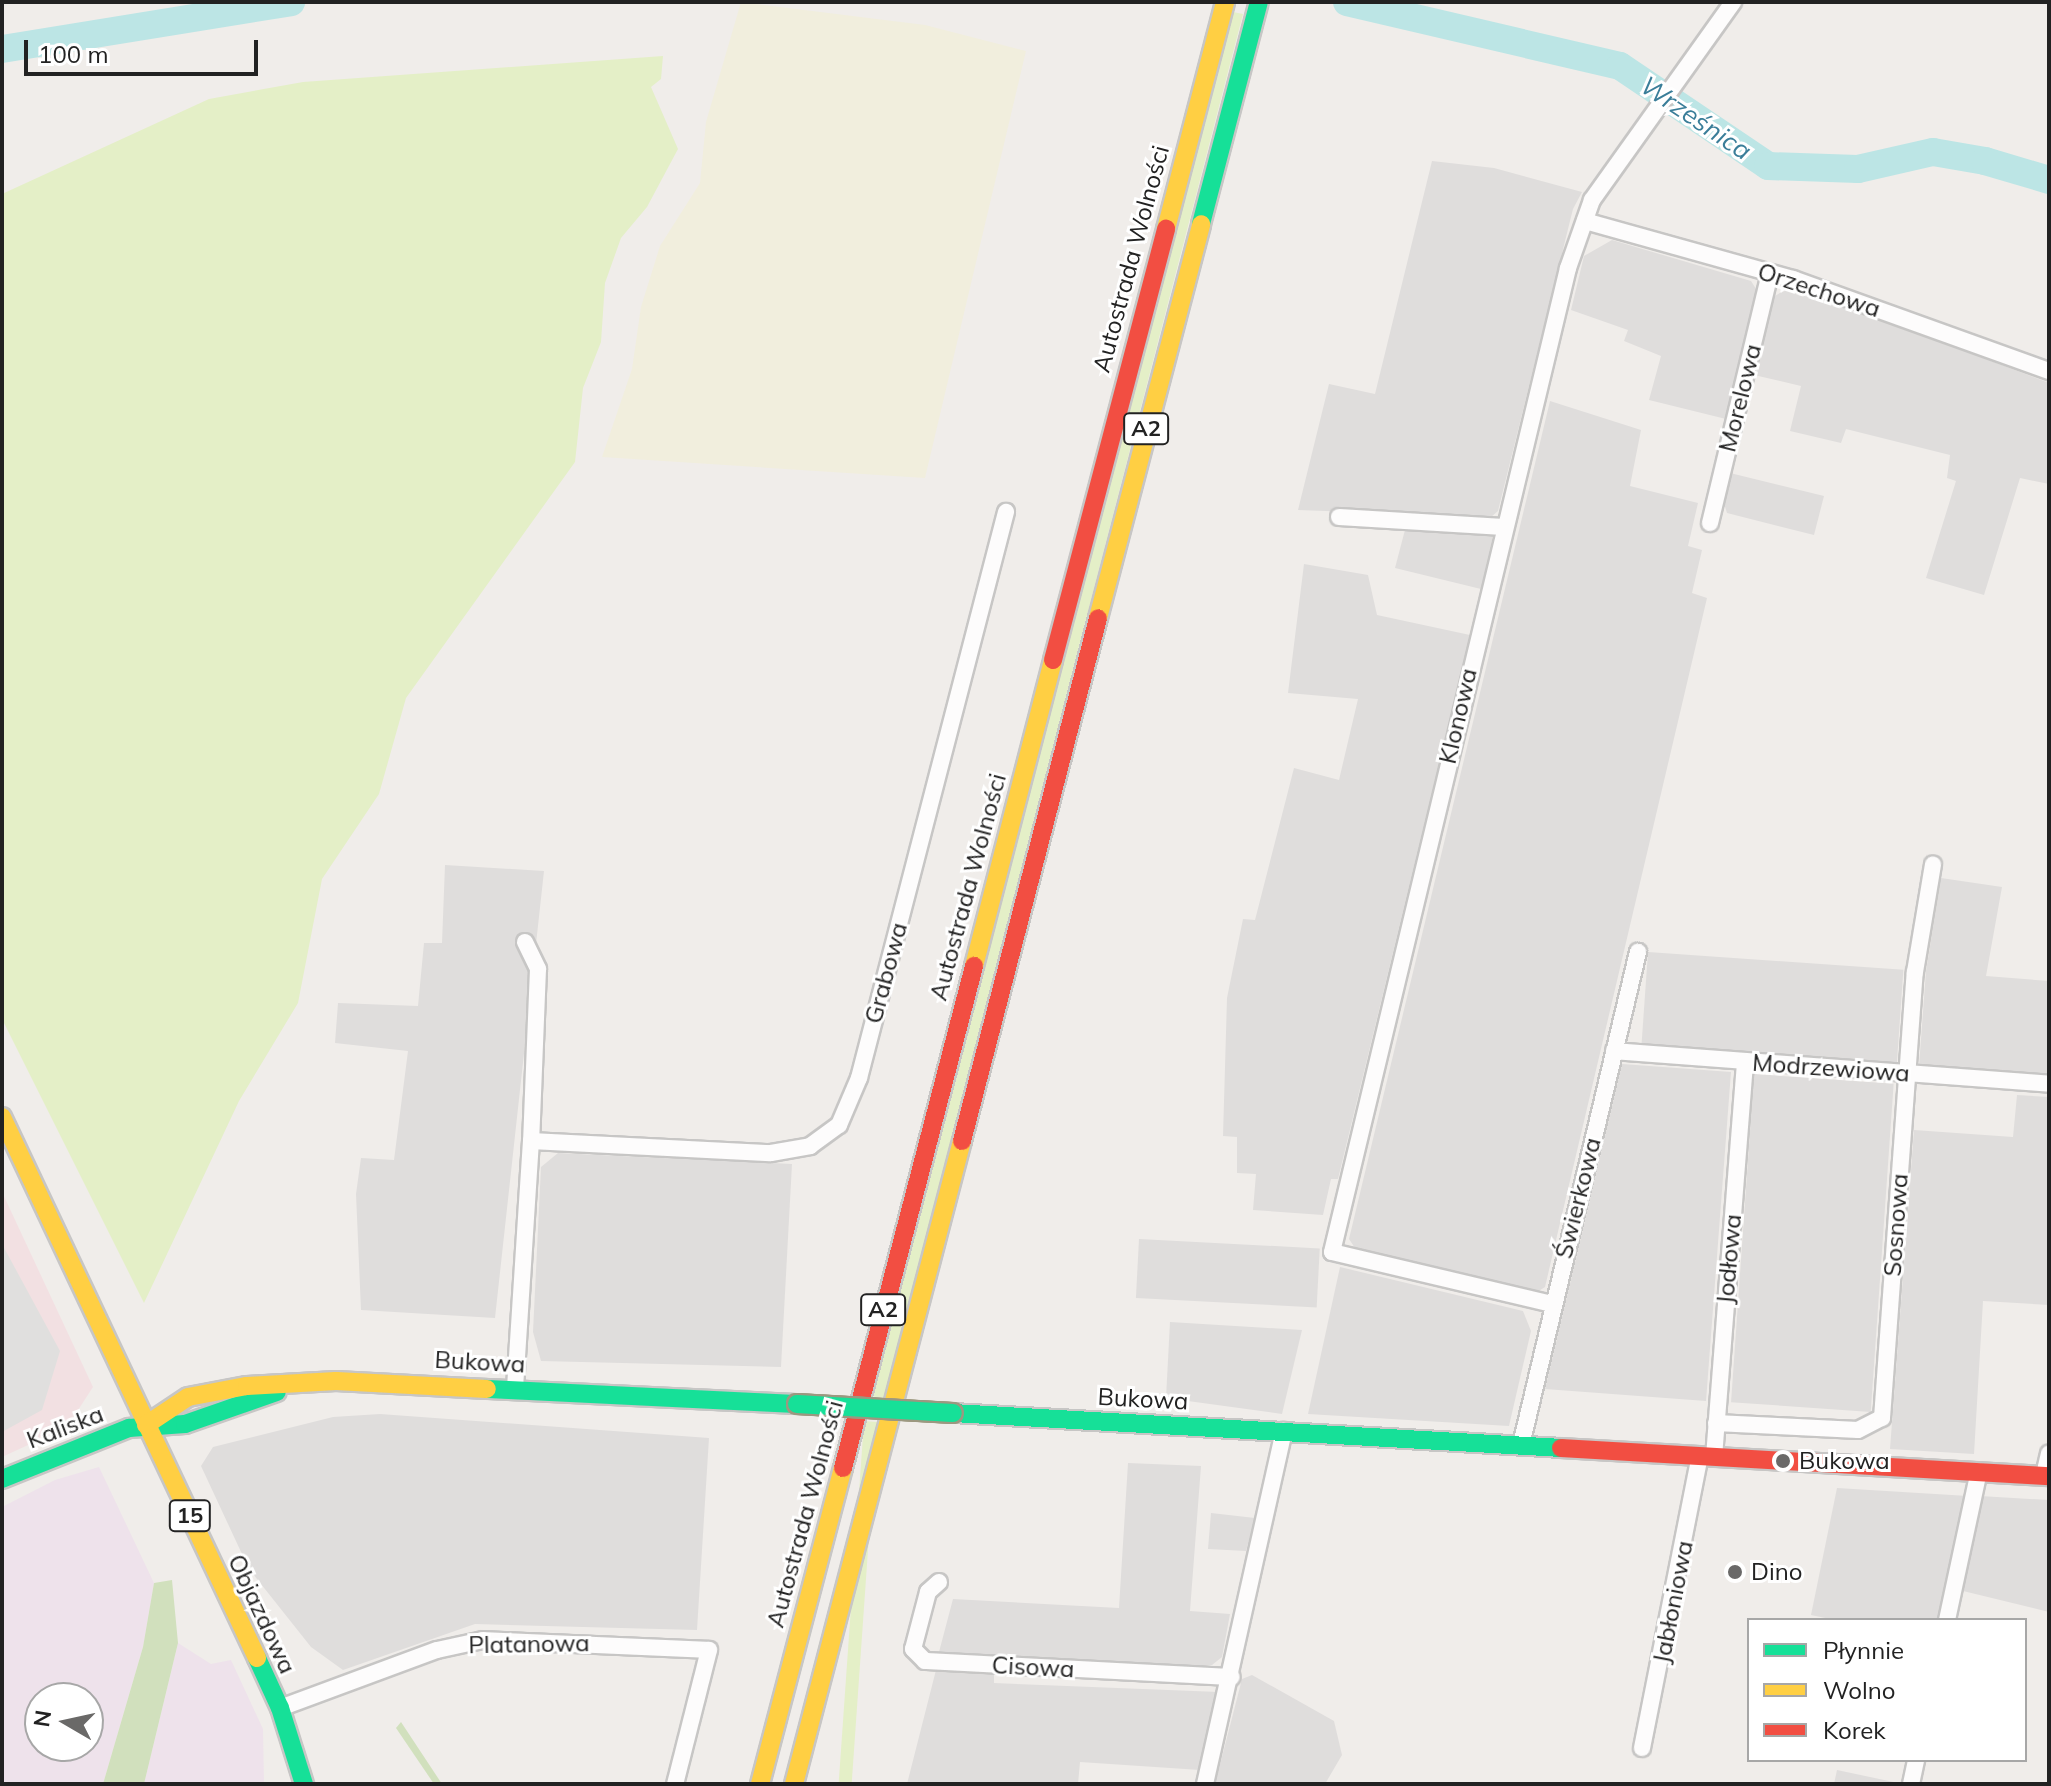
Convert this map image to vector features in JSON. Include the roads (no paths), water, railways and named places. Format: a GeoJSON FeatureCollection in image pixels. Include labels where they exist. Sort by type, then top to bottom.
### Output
{"type":"FeatureCollection","features":[{"type":"Feature","properties":{"kind":"main road","name":"Autostrada Wolności"},"geometry":{"type":"LineString","coordinates":[[760,1784],[1224,6]]}},
{"type":"Feature","properties":{"kind":"main road","name":"A2"},"geometry":{"type":"LineString","coordinates":[[794,1784],[1257,8]]}},
{"type":"Feature","properties":{"kind":"main road","name":"15"},"geometry":{"type":"LineString","coordinates":[[2,1117],[146,1425]]}},
{"type":"Feature","properties":{"kind":"main road","name":"Bukowa"},"geometry":{"type":"LineString","coordinates":[[146,1425],[188,1397],[247,1386],[370,1381],[2047,1476]]}},
{"type":"Feature","properties":{"kind":"main road","name":"Kaliska"},"geometry":{"type":"LineString","coordinates":[[2,1479],[63,1451],[146,1425]]}},
{"type":"Feature","properties":{"kind":"main road","name":"Objazdowa"},"geometry":{"type":"LineString","coordinates":[[146,1425],[280,1708],[304,1784]]}},
{"type":"Feature","properties":{"kind":"street","name":"Klonowa"},"geometry":{"type":"LineString","coordinates":[[1552,1304],[1332,1252],[1568,268],[1592,200],[1733,2]]}},
{"type":"Feature","properties":{"kind":"street","name":"Orzechowa"},"geometry":{"type":"LineString","coordinates":[[1585,221],[1770,273],[2049,371]]}},
{"type":"Feature","properties":{"kind":"street","name":"Morelowa"},"geometry":{"type":"LineString","coordinates":[[1710,523],[1770,273]]}},
{"type":"Feature","properties":{"kind":"street","name":"Grabowa"},"geometry":{"type":"LineString","coordinates":[[531,1141],[771,1153],[810,1146],[839,1125],[859,1078],[1006,512]]}},
{"type":"Feature","properties":{"kind":"street"},"geometry":{"type":"LineString","coordinates":[[1339,517],[1504,527]]}},
{"type":"Feature","properties":{"kind":"street","name":"Sosnowa"},"geometry":{"type":"LineString","coordinates":[[1716,1423],[1858,1430],[1882,1418],[1915,972],[1933,864]]}},
{"type":"Feature","properties":{"kind":"street"},"geometry":{"type":"LineString","coordinates":[[515,1388],[531,1141],[538,969],[525,942]]}},
{"type":"Feature","properties":{"kind":"street","name":"Świerkowa"},"geometry":{"type":"LineString","coordinates":[[1521,1445],[1638,952]]}},
{"type":"Feature","properties":{"kind":"street","name":"Modrzewiowa"},"geometry":{"type":"LineString","coordinates":[[1614,1051],[2049,1084]]}},
{"type":"Feature","properties":{"kind":"street","name":"Jodłowa"},"geometry":{"type":"LineString","coordinates":[[1707,1456],[1716,1423],[1745,1061]]}},
{"type":"Feature","properties":{"kind":"street"},"geometry":{"type":"LineString","coordinates":[[1205,1784],[1232,1677],[1284,1431]]}},
{"type":"Feature","properties":{"kind":"street"},"geometry":{"type":"LineString","coordinates":[[2047,1476],[2049,1454]]}},
{"type":"Feature","properties":{"kind":"street","name":"Jabłoniowa"},"geometry":{"type":"LineString","coordinates":[[1642,1748],[1707,1456]]}},
{"type":"Feature","properties":{"kind":"street"},"geometry":{"type":"LineString","coordinates":[[1947,1618],[1979,1471]]}},
{"type":"Feature","properties":{"kind":"street","name":"Cisowa"},"geometry":{"type":"LineString","coordinates":[[939,1582],[928,1592],[913,1649],[925,1661],[1232,1677]]}},
{"type":"Feature","properties":{"kind":"street","name":"Platanowa"},"geometry":{"type":"LineString","coordinates":[[280,1708],[437,1650],[483,1640],[709,1650],[675,1784]]}},
{"type":"Feature","properties":{"kind":"street"},"geometry":{"type":"LineString","coordinates":[[1911,1784],[1916,1762]]}},
{"type":"Feature","properties":{"kind":"waterway","name":"Wrześnica"},"geometry":{"type":"LineString","coordinates":[[2,49],[291,2]]}},
{"type":"Feature","properties":{"kind":"waterway","name":"Wrześnica"},"geometry":{"type":"LineString","coordinates":[[1347,2],[1620,66],[1768,166],[1858,169],[1933,152],[1985,161],[2049,180]]}},
{"type":"Feature","properties":{"kind":"place","name":"Bukowa"},"geometry":{"type":"Point","coordinates":[1783,1461]}},
{"type":"Feature","properties":{"kind":"place","name":"Dino"},"geometry":{"type":"Point","coordinates":[1735,1572]}}]}
